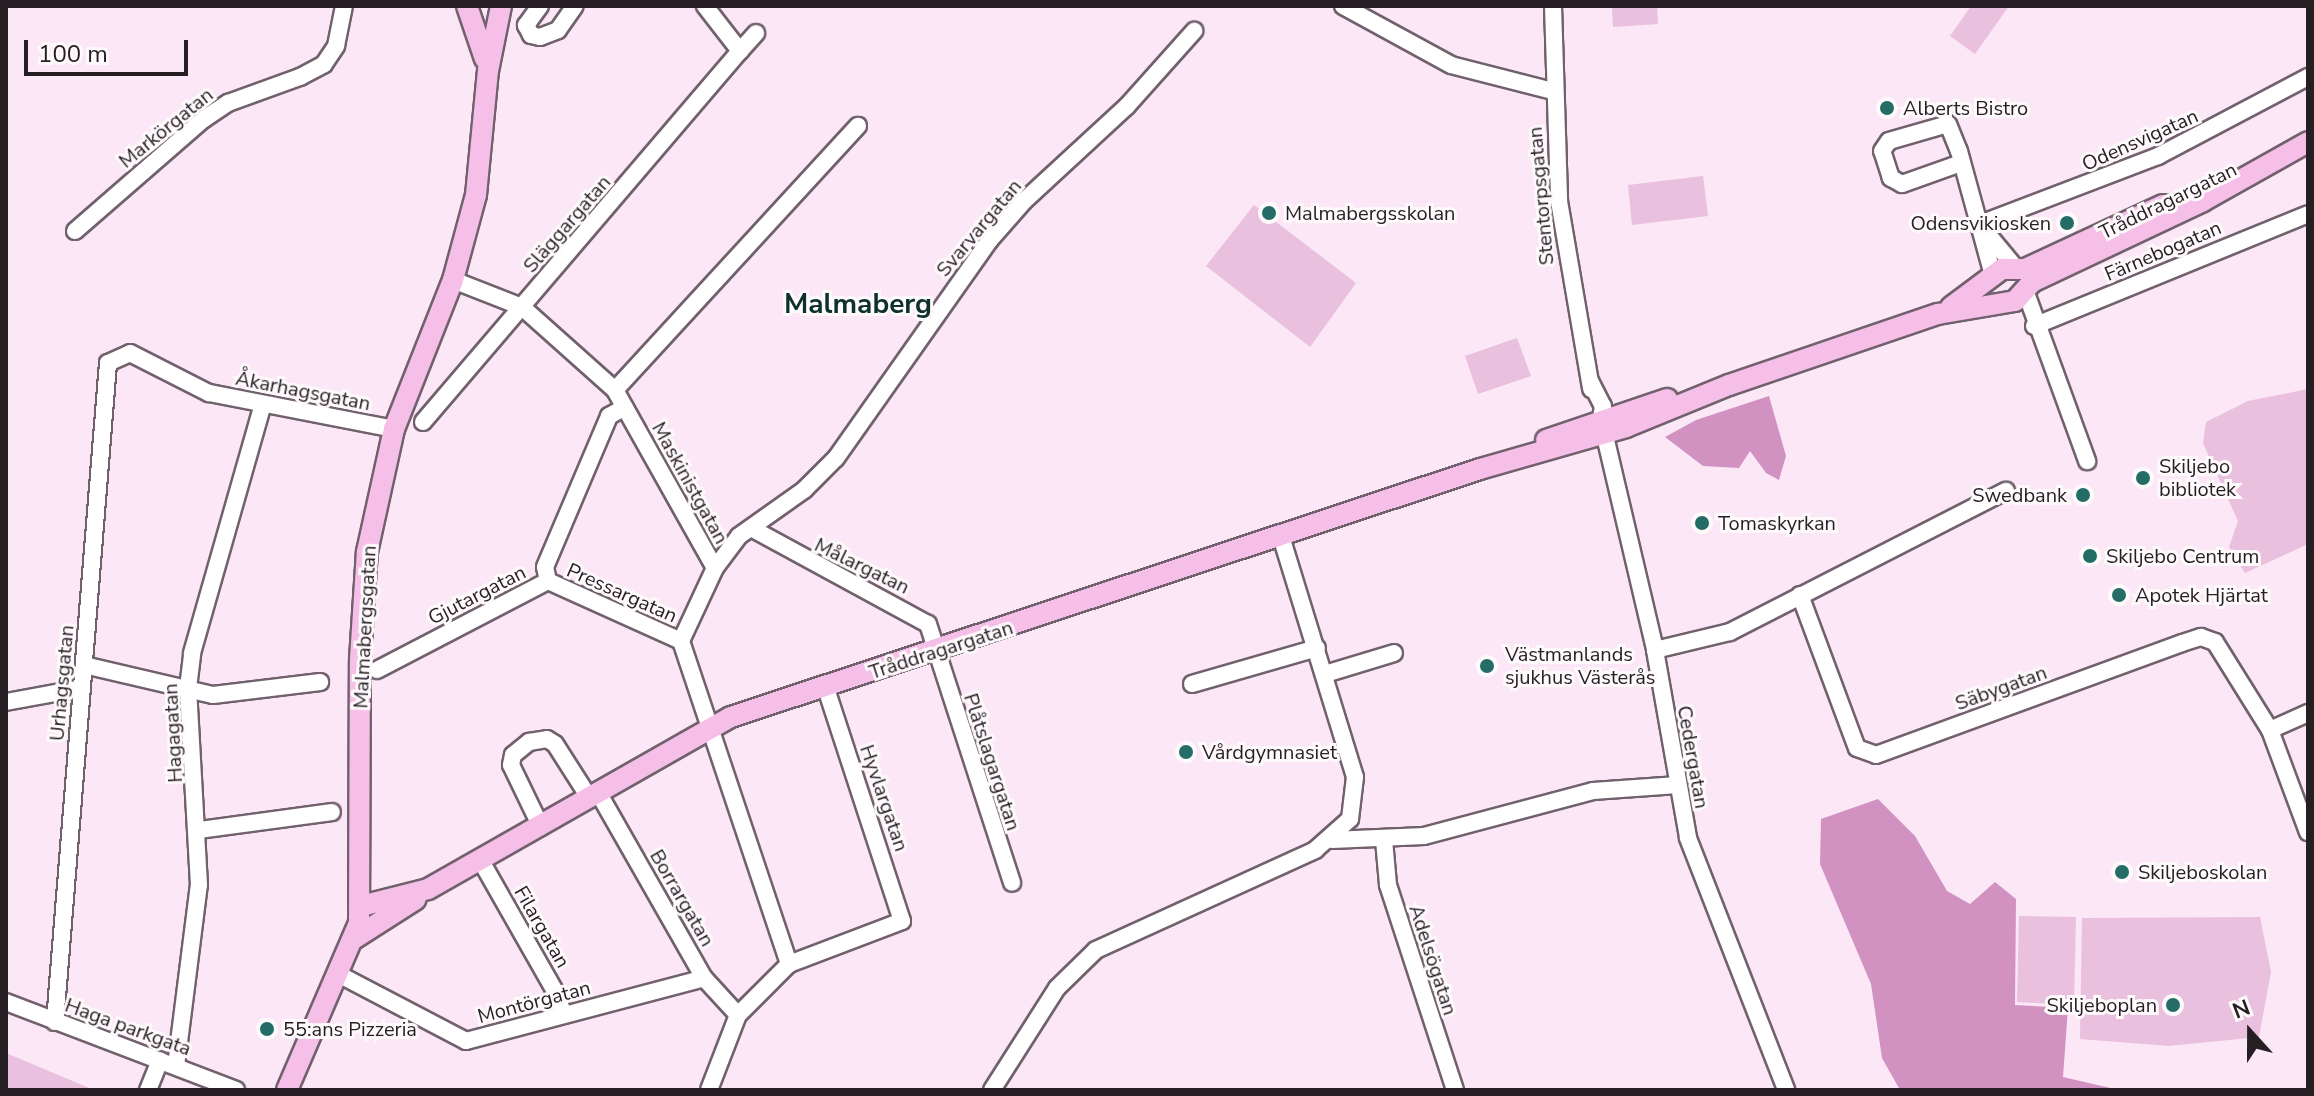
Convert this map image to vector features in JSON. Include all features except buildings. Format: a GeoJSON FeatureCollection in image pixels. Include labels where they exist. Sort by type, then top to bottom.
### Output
{"type":"FeatureCollection","features":[{"type":"Feature","properties":{"kind":"main road","name":"Malmabergsgatan"},"geometry":{"type":"LineString","coordinates":[[467,6],[488,71]]}},
{"type":"Feature","properties":{"kind":"main road","name":"Malmabergsgatan"},"geometry":{"type":"LineString","coordinates":[[287,1090],[355,938],[361,906],[364,581],[394,429],[453,280],[476,195],[488,71],[501,6]]}},
{"type":"Feature","properties":{"kind":"main road","name":"Tråddragargatan"},"geometry":{"type":"LineString","coordinates":[[355,938],[428,889],[594,797],[710,728],[1938,314],[1999,302],[2024,278],[2308,128]]}},
{"type":"Feature","properties":{"kind":"main road","name":"Tråddragargatan"},"geometry":{"type":"LineString","coordinates":[[1938,314],[1991,276],[2024,278],[2203,201],[2308,142]]}},
{"type":"Feature","properties":{"kind":"main road"},"geometry":{"type":"LineString","coordinates":[[1991,276],[1987,295],[1999,302]]}},
{"type":"Feature","properties":{"kind":"main road","name":"Tråddragargatan"},"geometry":{"type":"LineString","coordinates":[[361,906],[428,889]]}},
{"type":"Feature","properties":{"kind":"street","name":"Markörgatan"},"geometry":{"type":"LineString","coordinates":[[75,231],[204,119],[228,103],[324,64],[336,46],[344,6]]}},
{"type":"Feature","properties":{"kind":"street"},"geometry":{"type":"LineString","coordinates":[[540,6],[526,25],[531,35],[540,37],[558,30],[575,6]]}},
{"type":"Feature","properties":{"kind":"street"},"geometry":{"type":"LineString","coordinates":[[705,6],[725,38],[740,51]]}},
{"type":"Feature","properties":{"kind":"street"},"geometry":{"type":"LineString","coordinates":[[1343,6],[1405,44],[1460,69],[1552,91]]}},
{"type":"Feature","properties":{"kind":"street","name":"Stentorpsgatan"},"geometry":{"type":"LineString","coordinates":[[1553,6],[1552,91],[1563,243],[1590,381],[1603,406],[1602,426]]}},
{"type":"Feature","properties":{"kind":"street","name":"Svarvargatan"},"geometry":{"type":"LineString","coordinates":[[715,568],[730,544],[804,490],[836,458],[989,241],[1024,201],[1127,106],[1194,31]]}},
{"type":"Feature","properties":{"kind":"street","name":"Släggargatan"},"geometry":{"type":"LineString","coordinates":[[423,422],[756,33]]}},
{"type":"Feature","properties":{"kind":"street","name":"Odensvigatan"},"geometry":{"type":"LineString","coordinates":[[1980,224],[2158,156],[2308,77]]}},
{"type":"Feature","properties":{"kind":"street"},"geometry":{"type":"LineString","coordinates":[[1961,163],[1902,184],[1891,178],[1882,151],[1889,141],[1948,124],[1961,163],[1980,224],[1991,276]]}},
{"type":"Feature","properties":{"kind":"street"},"geometry":{"type":"LineString","coordinates":[[615,390],[858,126]]}},
{"type":"Feature","properties":{"kind":"street","name":"Färnebogatan"},"geometry":{"type":"LineString","coordinates":[[2034,326],[2308,214]]}},
{"type":"Feature","properties":{"kind":"street"},"geometry":{"type":"LineString","coordinates":[[1980,224],[2024,278],[2034,326],[2087,461]]}},
{"type":"Feature","properties":{"kind":"street","name":"Maskinistgatan"},"geometry":{"type":"LineString","coordinates":[[453,280],[522,307],[615,390],[715,568],[681,641]]}},
{"type":"Feature","properties":{"kind":"street"},"geometry":{"type":"LineString","coordinates":[[1999,302],[2034,326]]}},
{"type":"Feature","properties":{"kind":"street","name":"Åkarhagsgatan"},"geometry":{"type":"LineString","coordinates":[[120,355],[130,353],[209,393],[262,407],[394,429]]}},
{"type":"Feature","properties":{"kind":"street","name":"Urhagsgatan"},"geometry":{"type":"LineString","coordinates":[[55,1022],[105,379],[108,363],[120,355]]}},
{"type":"Feature","properties":{"kind":"street","name":"Hagagatan"},"geometry":{"type":"LineString","coordinates":[[148,1090],[168,1063],[198,896],[199,830],[188,688],[202,611],[262,407]]}},
{"type":"Feature","properties":{"kind":"street","name":"Gjutargatan"},"geometry":{"type":"LineString","coordinates":[[377,670],[548,581],[545,567],[609,416],[625,407]]}},
{"type":"Feature","properties":{"kind":"street","name":"Cedergatan"},"geometry":{"type":"LineString","coordinates":[[1602,426],[1655,650],[1678,785],[1708,899],[1786,1090]]}},
{"type":"Feature","properties":{"kind":"street"},"geometry":{"type":"LineString","coordinates":[[1655,650],[1730,632],[2006,491]]}},
{"type":"Feature","properties":{"kind":"street","name":"Målargatan"},"geometry":{"type":"LineString","coordinates":[[751,528],[921,617],[933,635],[934,653]]}},
{"type":"Feature","properties":{"kind":"street"},"geometry":{"type":"LineString","coordinates":[[1281,536],[1355,777],[1350,819],[1332,840]]}},
{"type":"Feature","properties":{"kind":"street","name":"Pressargatan"},"geometry":{"type":"LineString","coordinates":[[548,581],[681,641]]}},
{"type":"Feature","properties":{"kind":"street","name":"Säbygatan"},"geometry":{"type":"LineString","coordinates":[[1800,595],[1857,748],[1864,753],[1876,755],[2201,637],[2223,652],[2270,730]]}},
{"type":"Feature","properties":{"kind":"street"},"geometry":{"type":"LineString","coordinates":[[681,641],[789,964],[738,1015],[709,1090]]}},
{"type":"Feature","properties":{"kind":"street"},"geometry":{"type":"LineString","coordinates":[[1192,684],[1317,648]]}},
{"type":"Feature","properties":{"kind":"street","name":"Plåtslagargatan"},"geometry":{"type":"LineString","coordinates":[[934,653],[1012,883]]}},
{"type":"Feature","properties":{"kind":"street"},"geometry":{"type":"LineString","coordinates":[[1325,674],[1394,653]]}},
{"type":"Feature","properties":{"kind":"street"},"geometry":{"type":"LineString","coordinates":[[84,665],[213,695],[320,682]]}},
{"type":"Feature","properties":{"kind":"street"},"geometry":{"type":"LineString","coordinates":[[6,702],[82,688]]}},
{"type":"Feature","properties":{"kind":"street","name":"Hyvlargatan"},"geometry":{"type":"LineString","coordinates":[[789,964],[902,921],[826,688]]}},
{"type":"Feature","properties":{"kind":"street"},"geometry":{"type":"LineString","coordinates":[[2308,713],[2270,730],[2308,832]]}},
{"type":"Feature","properties":{"kind":"street","name":"Borrargatan"},"geometry":{"type":"LineString","coordinates":[[541,827],[511,765],[513,755],[529,742],[547,739],[555,744],[594,797],[704,978],[738,1015]]}},
{"type":"Feature","properties":{"kind":"street"},"geometry":{"type":"LineString","coordinates":[[992,1090],[1057,988],[1096,950],[1332,840],[1379,839],[1454,830],[1593,791],[1678,785]]}},
{"type":"Feature","properties":{"kind":"street"},"geometry":{"type":"LineString","coordinates":[[199,830],[332,812]]}},
{"type":"Feature","properties":{"kind":"street"},"geometry":{"type":"LineString","coordinates":[[1350,819],[1379,839]]}},
{"type":"Feature","properties":{"kind":"street","name":"Adelsögatan"},"geometry":{"type":"LineString","coordinates":[[1379,839],[1388,885],[1455,1090]]}},
{"type":"Feature","properties":{"kind":"street","name":"Filargatan"},"geometry":{"type":"LineString","coordinates":[[481,861],[557,995],[563,1014]]}},
{"type":"Feature","properties":{"kind":"street","name":"Montörgatan"},"geometry":{"type":"LineString","coordinates":[[340,975],[466,1041],[704,978]]}},
{"type":"Feature","properties":{"kind":"street","name":"Haga parkgata"},"geometry":{"type":"LineString","coordinates":[[6,1002],[236,1090]]}},
{"type":"Feature","properties":{"kind":"shaded area"},"geometry":{"type":"Polygon","coordinates":[[[1612,6],[1657,6],[1658,24],[1613,27],[1612,6]]]}},
{"type":"Feature","properties":{"kind":"shaded area"},"geometry":{"type":"Polygon","coordinates":[[[1971,6],[2009,6],[1975,54],[1950,36],[1971,6]]]}},
{"type":"Feature","properties":{"kind":"shaded area"},"geometry":{"type":"Polygon","coordinates":[[[1703,176],[1708,216],[1632,225],[1628,185],[1703,176]]]}},
{"type":"Feature","properties":{"kind":"shaded area"},"geometry":{"type":"Polygon","coordinates":[[[1254,205],[1356,283],[1310,347],[1206,266],[1254,205]]]}},
{"type":"Feature","properties":{"kind":"shaded area"},"geometry":{"type":"Polygon","coordinates":[[[1517,338],[1531,376],[1478,394],[1465,356],[1517,338]]]}},
{"type":"Feature","properties":{"kind":"shaded area"},"geometry":{"type":"Polygon","coordinates":[[[2308,389],[2308,544],[2245,573],[2229,547],[2238,521],[2203,443],[2206,422],[2248,401],[2308,389]]]}},
{"type":"Feature","properties":{"kind":"shaded area"},"geometry":{"type":"Polygon","coordinates":[[[1769,396],[1786,456],[1779,480],[1766,473],[1750,451],[1739,468],[1703,466],[1665,437],[1696,420],[1769,396]]]}},
{"type":"Feature","properties":{"kind":"shaded area"},"geometry":{"type":"Polygon","coordinates":[[[1878,799],[1915,836],[1947,891],[1970,904],[1995,882],[2016,899],[2015,1005],[2068,1008],[2063,1077],[2119,1090],[1900,1090],[1882,1058],[1871,984],[1820,864],[1821,819],[1878,799]]]}},
{"type":"Feature","properties":{"kind":"shaded area"},"geometry":{"type":"Polygon","coordinates":[[[2019,916],[2076,917],[2074,1005],[2017,1002],[2019,916]]]}},
{"type":"Feature","properties":{"kind":"shaded area","name":"Skiljeboplan"},"geometry":{"type":"Polygon","coordinates":[[[2260,917],[2271,972],[2259,1037],[2169,1046],[2080,1039],[2082,918],[2260,917]]]}},
{"type":"Feature","properties":{"kind":"shaded area"},"geometry":{"type":"Polygon","coordinates":[[[6,1053],[94,1090],[6,1090],[6,1053]]]}},
{"type":"Feature","properties":{"kind":"place","name":"Alberts Bistro"},"geometry":{"type":"Point","coordinates":[1887,108]}},
{"type":"Feature","properties":{"kind":"place","name":"Malmabergsskolan"},"geometry":{"type":"Point","coordinates":[1269,213]}},
{"type":"Feature","properties":{"kind":"place","name":"Odensvikiosken"},"geometry":{"type":"Point","coordinates":[2067,223]}},
{"type":"Feature","properties":{"kind":"place","name":"Skiljebo bibliotek"},"geometry":{"type":"Point","coordinates":[2143,478]}},
{"type":"Feature","properties":{"kind":"place","name":"Swedbank"},"geometry":{"type":"Point","coordinates":[2083,495]}},
{"type":"Feature","properties":{"kind":"place","name":"Tomaskyrkan"},"geometry":{"type":"Point","coordinates":[1702,523]}},
{"type":"Feature","properties":{"kind":"place","name":"Skiljebo Centrum"},"geometry":{"type":"Point","coordinates":[2090,556]}},
{"type":"Feature","properties":{"kind":"place","name":"Apotek Hjärtat"},"geometry":{"type":"Point","coordinates":[2119,595]}},
{"type":"Feature","properties":{"kind":"place","name":"Västmanlands sjukhus Västerås"},"geometry":{"type":"Point","coordinates":[1487,666]}},
{"type":"Feature","properties":{"kind":"place","name":"Vårdgymnasiet"},"geometry":{"type":"Point","coordinates":[1186,752]}},
{"type":"Feature","properties":{"kind":"place","name":"Skiljeboskolan"},"geometry":{"type":"Point","coordinates":[2122,872]}},
{"type":"Feature","properties":{"kind":"place","name":"Skiljeboplan"},"geometry":{"type":"Point","coordinates":[2173,1005]}},
{"type":"Feature","properties":{"kind":"place","name":"55:ans Pizzeria"},"geometry":{"type":"Point","coordinates":[267,1029]}},
{"type":"Feature","properties":{"kind":"district","name":"Malmaberg"},"geometry":{"type":"Point","coordinates":[858,304]}}]}
